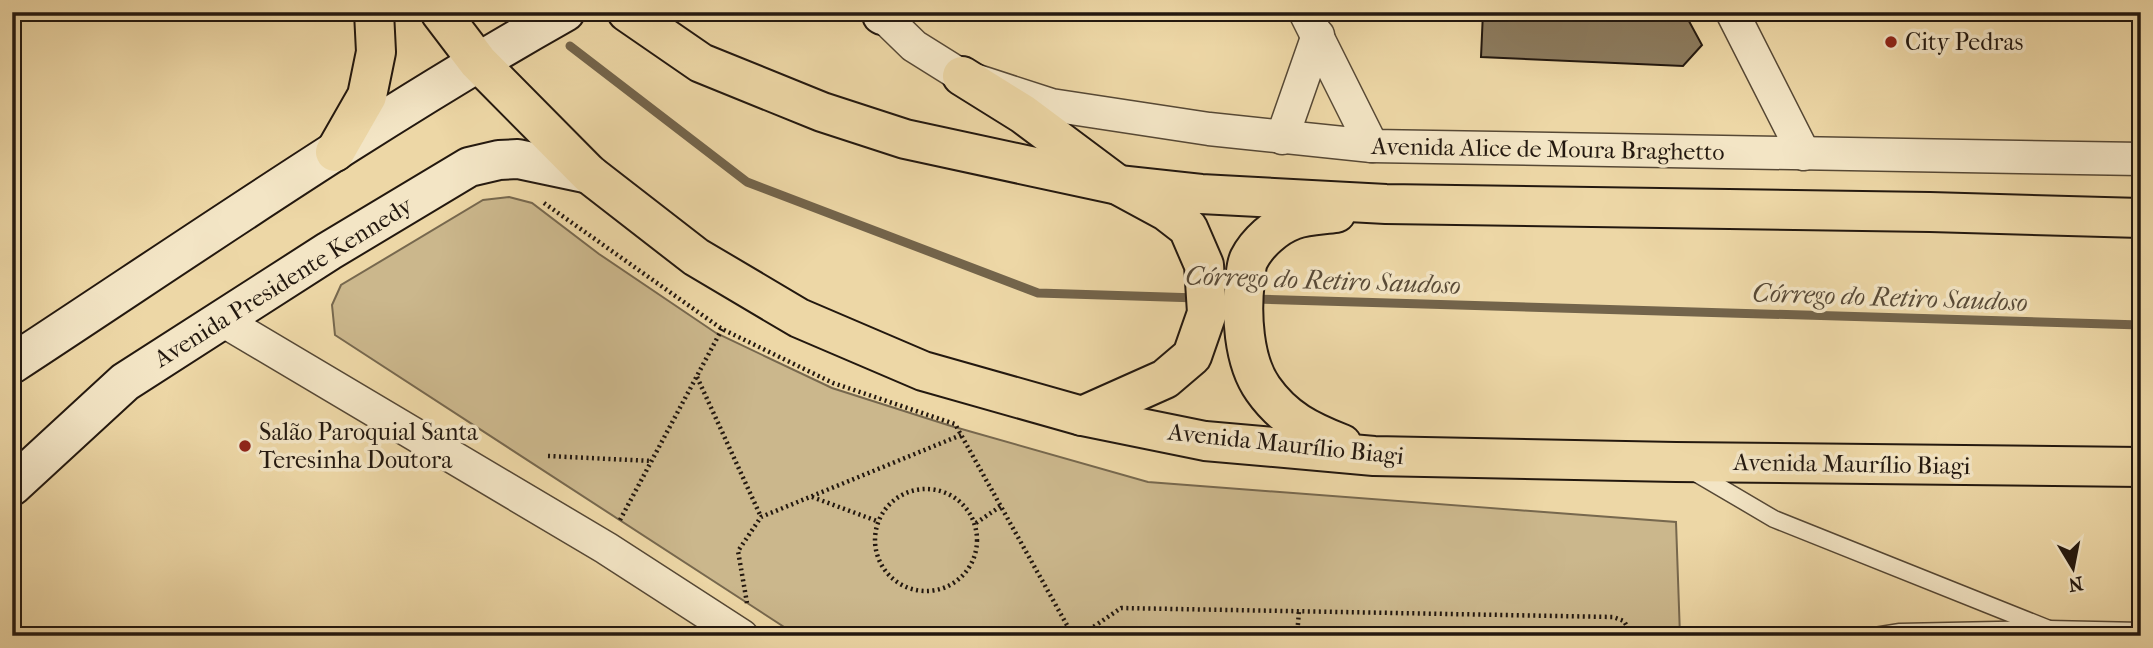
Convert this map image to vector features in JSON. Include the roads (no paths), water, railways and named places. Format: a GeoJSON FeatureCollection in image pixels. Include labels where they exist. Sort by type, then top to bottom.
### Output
{"type":"FeatureCollection","features":[{"type":"Feature","properties":{"kind":"main road"},"geometry":{"type":"LineString","coordinates":[[335,152],[367,96],[376,52],[374,12]]}},
{"type":"Feature","properties":{"kind":"main road","name":"Avenida Maurílio Biagi"},"geometry":{"type":"LineString","coordinates":[[440,12],[478,62],[589,174],[696,257],[799,318],[923,371],[1082,416],[1205,441],[1374,456],[2141,467]]}},
{"type":"Feature","properties":{"kind":"main road"},"geometry":{"type":"LineString","coordinates":[[12,364],[335,152],[478,62],[565,12]]}},
{"type":"Feature","properties":{"kind":"main road"},"geometry":{"type":"LineString","coordinates":[[627,12],[701,63],[822,112],[905,139],[1118,185],[1201,194],[1386,204],[2141,218]]}},
{"type":"Feature","properties":{"kind":"main road"},"geometry":{"type":"LineString","coordinates":[[962,76],[1023,114],[1118,185],[1166,211],[1188,228],[1204,265],[1208,313],[1192,356],[1165,379],[1082,416]]}},
{"type":"Feature","properties":{"kind":"main road","name":"Avenida Presidente Kennedy"},"geometry":{"type":"LineString","coordinates":[[12,486],[125,382],[329,251],[469,167],[518,159],[589,174]]}},
{"type":"Feature","properties":{"kind":"main road"},"geometry":{"type":"LineString","coordinates":[[1374,456],[1310,432],[1285,415],[1262,388],[1248,354],[1242,306],[1247,261],[1274,231],[1293,220],[1386,204]]}},
{"type":"Feature","properties":{"kind":"street"},"geometry":{"type":"LineString","coordinates":[[1732,12],[1804,154]]}},
{"type":"Feature","properties":{"kind":"street"},"geometry":{"type":"LineString","coordinates":[[881,13],[914,46],[962,76]]}},
{"type":"Feature","properties":{"kind":"street"},"geometry":{"type":"LineString","coordinates":[[1282,138],[1312,24]]}},
{"type":"Feature","properties":{"kind":"street"},"geometry":{"type":"LineString","coordinates":[[1312,24],[1371,146]]}},
{"type":"Feature","properties":{"kind":"street","name":"Avenida Alice de Moura Braghetto"},"geometry":{"type":"LineString","coordinates":[[962,76],[1051,106],[1282,138],[1371,146],[2141,159]]}},
{"type":"Feature","properties":{"kind":"street"},"geometry":{"type":"LineString","coordinates":[[222,320],[606,548],[745,624]]}},
{"type":"Feature","properties":{"kind":"lane"},"geometry":{"type":"LineString","coordinates":[[1676,462],[1774,519],[2049,629]]}},
{"type":"Feature","properties":{"kind":"lane"},"geometry":{"type":"LineString","coordinates":[[1875,636],[1900,632],[2049,629],[2141,631]]}},
{"type":"Feature","properties":{"kind":"waterway","name":"Córrego do Retiro Saudoso"},"geometry":{"type":"LineString","coordinates":[[570,46],[747,182],[1038,293],[1198,298]]}},
{"type":"Feature","properties":{"kind":"waterway","name":"Córrego do Retiro Saudoso"},"geometry":{"type":"LineString","coordinates":[[1254,299],[2141,325]]}},
{"type":"Feature","properties":{"kind":"place","name":"City Pedras"},"geometry":{"type":"Point","coordinates":[1891,42]}},
{"type":"Feature","properties":{"kind":"place","name":"Salão Paroquial Santa Teresinha Doutora"},"geometry":{"type":"Point","coordinates":[245,446]}}]}
